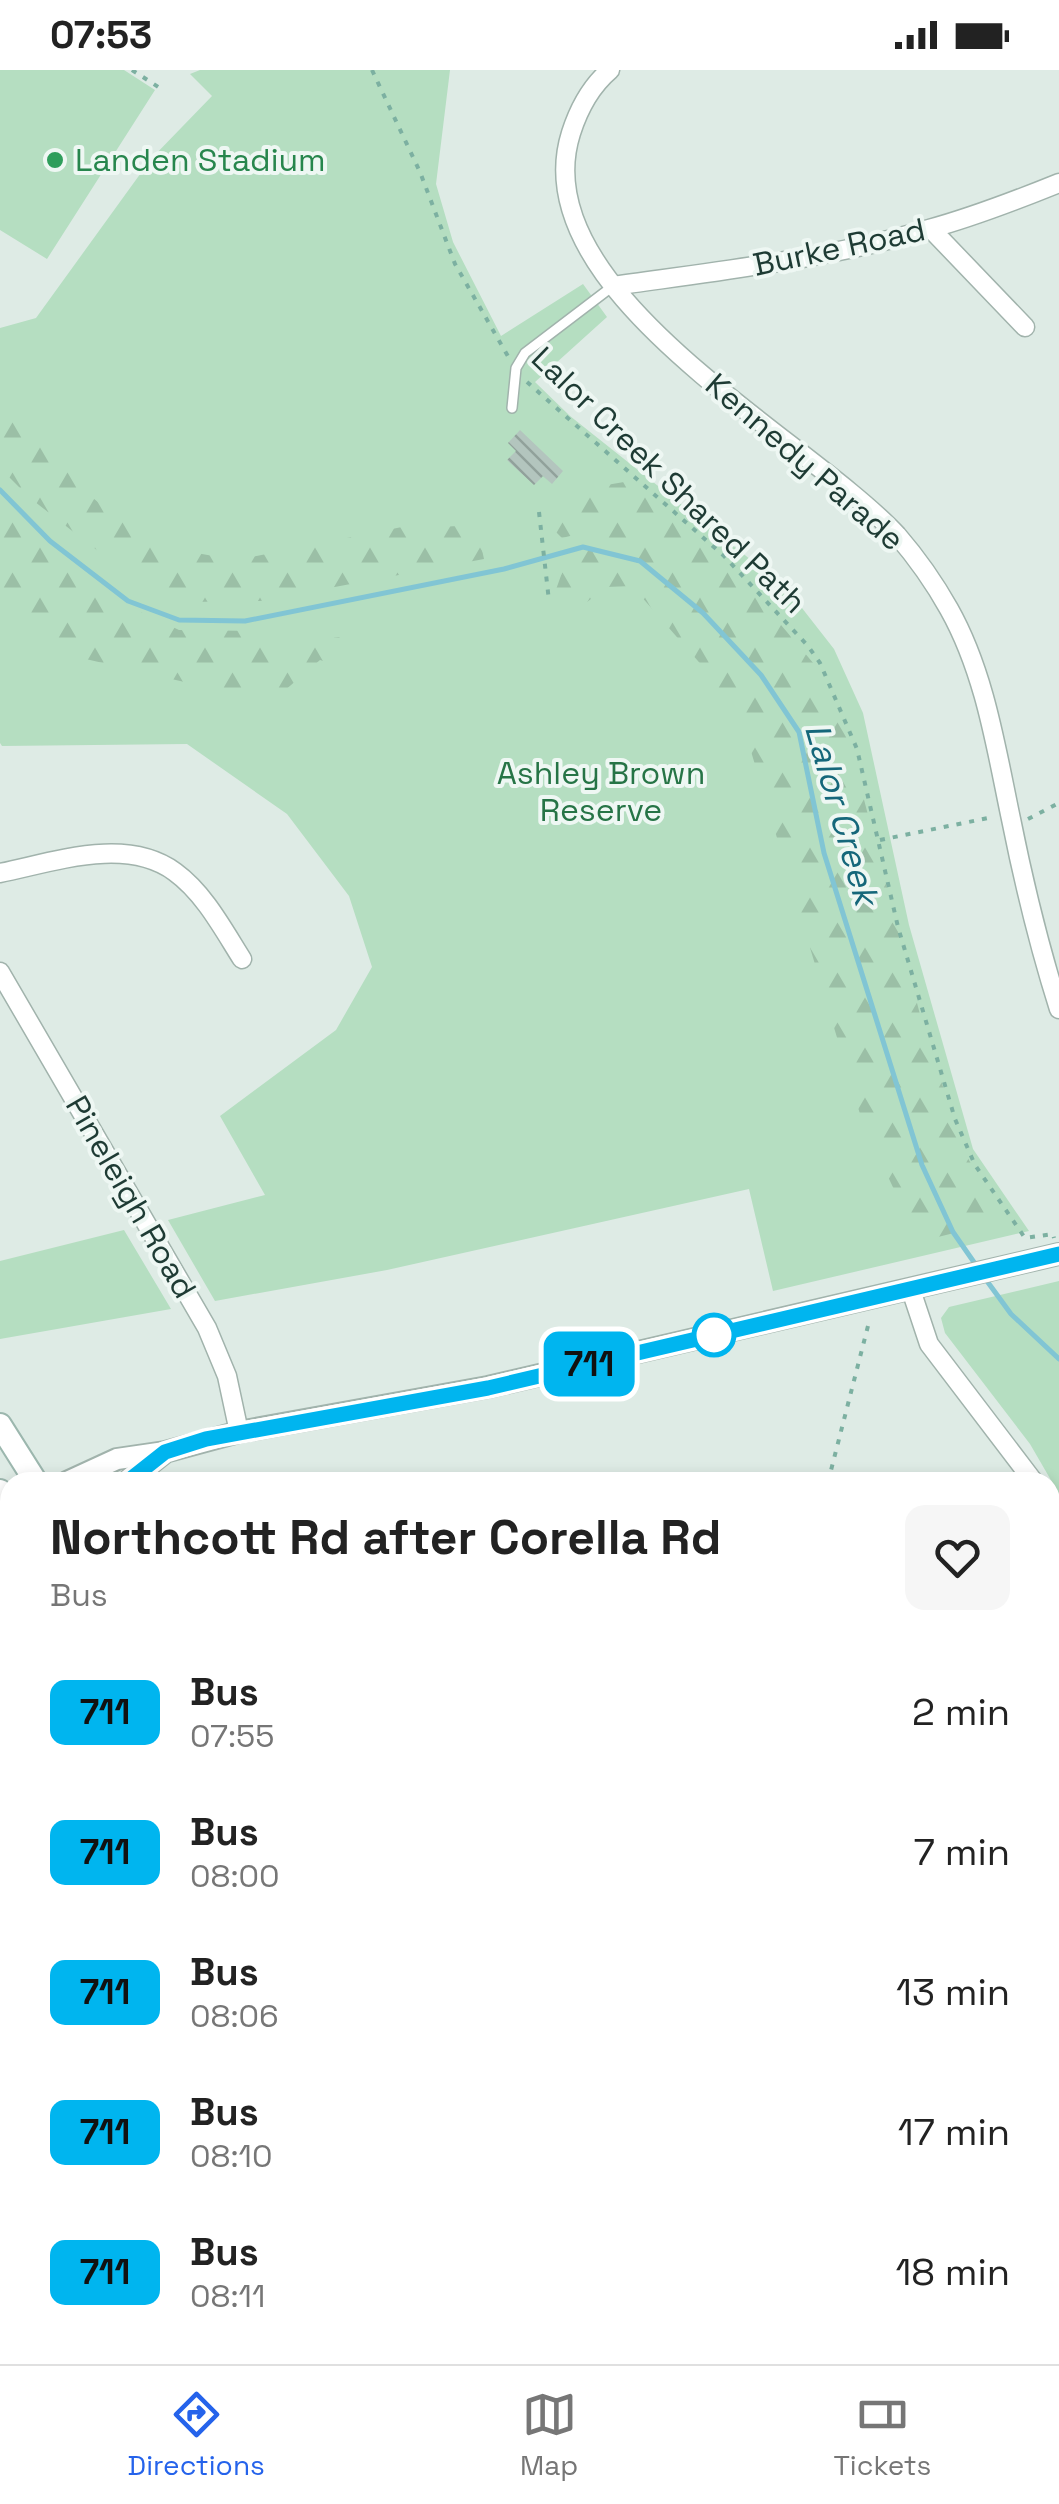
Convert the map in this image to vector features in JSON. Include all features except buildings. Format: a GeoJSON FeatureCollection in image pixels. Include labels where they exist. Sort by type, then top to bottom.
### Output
{"type":"FeatureCollection","features":[{"type":"Feature","properties":{"kind":"main road"},"geometry":{"type":"LineString","coordinates":[[0,1425],[30,1472]]}},
{"type":"Feature","properties":{"kind":"street","name":"Kennedy Parade"},"geometry":{"type":"LineString","coordinates":[[610,70],[589,92],[578,112],[564,158],[563,182],[592,258],[653,332],[897,535],[949,608],[979,679],[1033,927],[1059,1010]]}},
{"type":"Feature","properties":{"kind":"street","name":"Burke Road"},"geometry":{"type":"LineString","coordinates":[[614,286],[806,258],[931,229],[1059,183]]}},
{"type":"Feature","properties":{"kind":"street"},"geometry":{"type":"LineString","coordinates":[[931,229],[1025,327]]}},
{"type":"Feature","properties":{"kind":"street"},"geometry":{"type":"LineString","coordinates":[[0,873],[82,857],[144,856],[174,871],[193,888],[242,959]]}},
{"type":"Feature","properties":{"kind":"street","name":"Pineleigh Road"},"geometry":{"type":"LineString","coordinates":[[0,972],[207,1328],[227,1376],[239,1432]]}},
{"type":"Feature","properties":{"kind":"street"},"geometry":{"type":"LineString","coordinates":[[89,1472],[117,1459],[165,1452],[239,1432],[488,1388],[1059,1254]]}},
{"type":"Feature","properties":{"kind":"street"},"geometry":{"type":"LineString","coordinates":[[911,1290],[928,1344],[1026,1472]]}},
{"type":"Feature","properties":{"kind":"street"},"geometry":{"type":"LineString","coordinates":[[140,1472],[165,1452]]}},
{"type":"Feature","properties":{"kind":"lane"},"geometry":{"type":"LineString","coordinates":[[512,408],[516,368],[526,353],[614,286]]}},
{"type":"Feature","properties":{"kind":"path"},"geometry":{"type":"LineString","coordinates":[[132,70],[163,90]]}},
{"type":"Feature","properties":{"kind":"path","name":"Lalor Creek Shared Path"},"geometry":{"type":"LineString","coordinates":[[372,70],[420,172],[455,264],[476,306],[516,368],[535,391],[724,556],[808,646],[835,693],[853,738],[917,994],[962,1139],[990,1190],[1025,1238],[1053,1234]]}},
{"type":"Feature","properties":{"kind":"path"},"geometry":{"type":"LineString","coordinates":[[539,512],[549,601]]}},
{"type":"Feature","properties":{"kind":"path"},"geometry":{"type":"LineString","coordinates":[[878,840],[994,818],[1026,819],[1059,803]]}},
{"type":"Feature","properties":{"kind":"path"},"geometry":{"type":"LineString","coordinates":[[831,1472],[870,1322]]}},
{"type":"Feature","properties":{"kind":"green space","name":"Landen Stadium"},"geometry":{"type":"Polygon","coordinates":[[[0,70],[124,70],[155,90],[47,259],[0,230],[0,70]]]}},
{"type":"Feature","properties":{"kind":"green space","name":"Ashley Brown Reserve"},"geometry":{"type":"Polygon","coordinates":[[[200,70],[450,70],[436,184],[453,242],[501,336],[583,284],[607,317],[535,382],[570,416],[791,594],[834,649],[863,713],[909,925],[973,1149],[1029,1231],[773,1291],[749,1189],[387,1270],[215,1301],[168,1220],[265,1195],[220,1116],[336,1030],[372,967],[349,896],[287,814],[187,744],[0,743],[0,328],[36,318],[151,159],[212,96],[190,74],[200,70]]]}},
{"type":"Feature","properties":{"kind":"green space"},"geometry":{"type":"Polygon","coordinates":[[[0,406],[22,413],[88,494],[151,545],[236,560],[407,526],[468,526],[477,527],[484,559],[260,601],[187,602],[139,583],[30,498],[0,468],[0,406]]]}},
{"type":"Feature","properties":{"kind":"green space"},"geometry":{"type":"Polygon","coordinates":[[[624,482],[657,505],[753,592],[814,664],[849,742],[923,1026],[964,1151],[992,1202],[978,1227],[930,1239],[909,1221],[863,1124],[750,748],[705,669],[632,586],[606,587],[572,614],[553,598],[564,567],[602,540],[590,531],[562,538],[549,525],[589,488],[624,482]]]}},
{"type":"Feature","properties":{"kind":"green space"},"geometry":{"type":"Polygon","coordinates":[[[0,501],[32,536],[119,602],[179,630],[262,631],[290,644],[339,637],[350,648],[340,666],[320,660],[276,698],[223,691],[60,653],[16,626],[0,604],[0,501]]]}},
{"type":"Feature","properties":{"kind":"green space"},"geometry":{"type":"Polygon","coordinates":[[[124,1230],[171,1309],[0,1339],[0,1261],[124,1230]]]}},
{"type":"Feature","properties":{"kind":"green space"},"geometry":{"type":"Polygon","coordinates":[[[1059,1281],[1059,1472],[1046,1472],[1030,1444],[945,1333],[941,1318],[949,1307],[1059,1281]]]}},
{"type":"Feature","properties":{"kind":"waterway","name":"Lalor Creek"},"geometry":{"type":"LineString","coordinates":[[0,490],[50,541],[128,601],[179,620],[245,621],[504,569],[583,547],[640,561],[703,613],[761,675],[799,732],[824,853],[922,1165],[953,1232],[978,1268]]}},
{"type":"Feature","properties":{"kind":"waterway","name":"Lalor Creek"},"geometry":{"type":"LineString","coordinates":[[984,1277],[1011,1314],[1059,1359]]}},
{"type":"Feature","properties":{"kind":"bus line","name":"711"},"geometry":{"type":"LineString","coordinates":[[140,1472],[165,1452],[206,1439],[488,1388],[1059,1254]]}},
{"type":"Feature","properties":{"kind":"place","name":"Landen Stadium"},"geometry":{"type":"Point","coordinates":[55,160]}}]}
